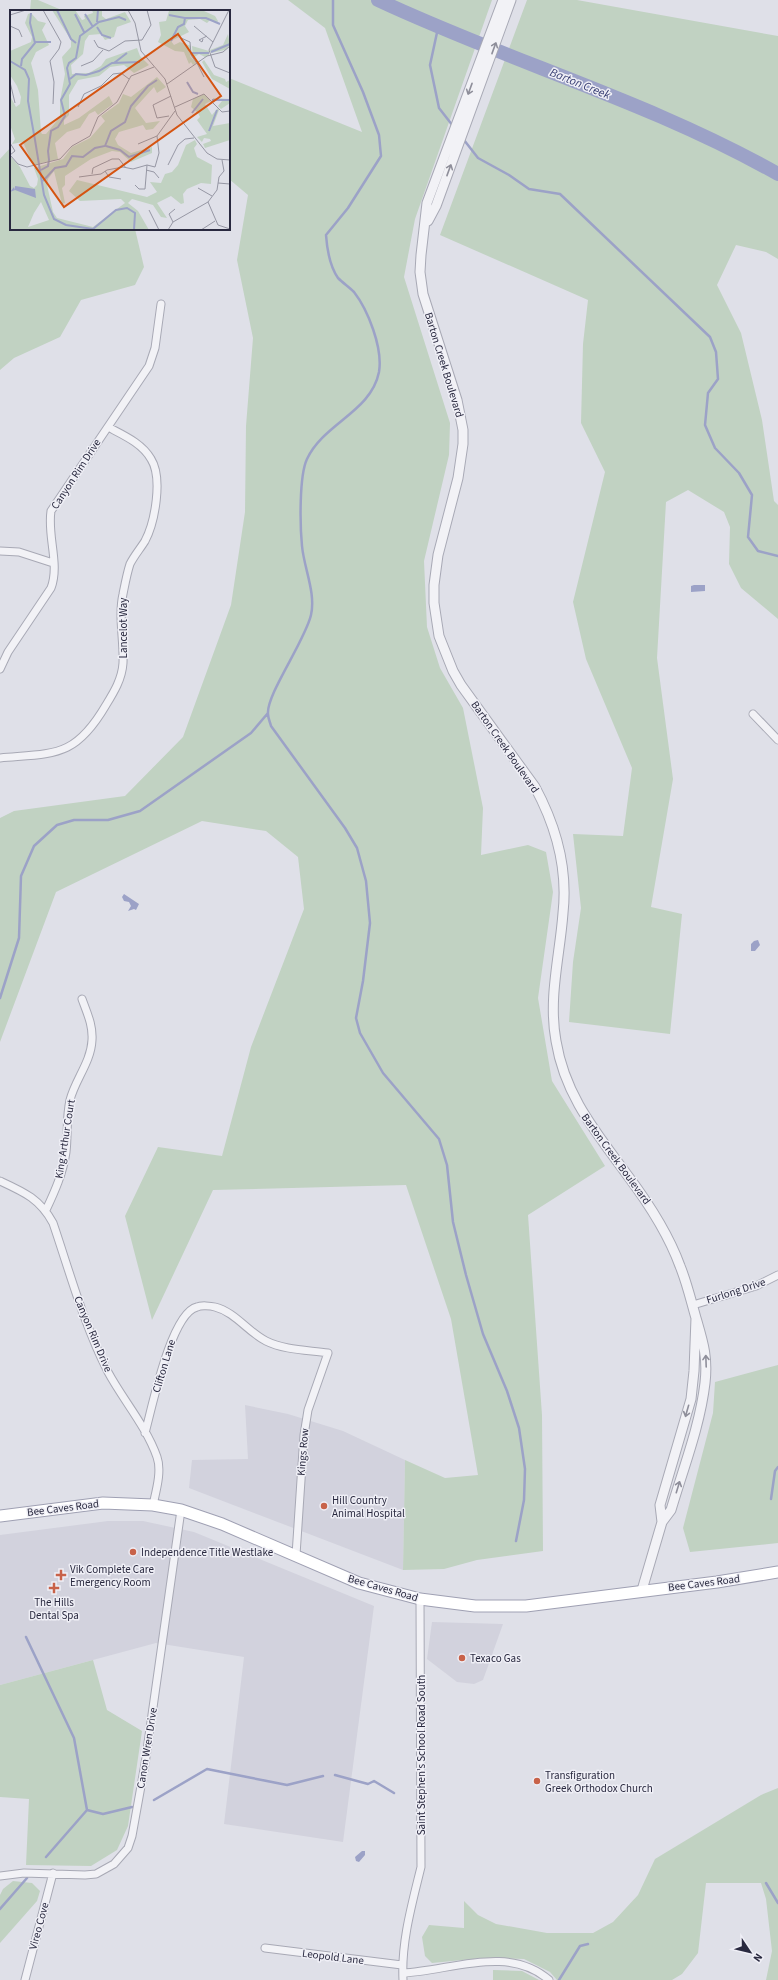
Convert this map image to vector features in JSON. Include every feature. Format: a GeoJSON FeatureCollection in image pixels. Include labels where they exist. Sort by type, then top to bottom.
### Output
{"type":"FeatureCollection","features":[{"type":"Feature","properties":{"kind":"main road","name":"Bee Caves Road"},"geometry":{"type":"LineString","coordinates":[[0,1516],[103,1503],[153,1505],[181,1510],[222,1524],[360,1583],[420,1599],[475,1606],[526,1606],[642,1590],[717,1582],[778,1572]]}},
{"type":"Feature","properties":{"kind":"street","name":"Barton Creek Boulevard"},"geometry":{"type":"LineString","coordinates":[[503,0],[432,205],[426,226],[421,255],[423,294],[457,400],[463,430],[463,444],[458,478],[438,555],[434,585],[434,603],[439,636],[452,671],[535,787],[551,819],[561,853],[564,881],[564,912],[553,1007],[556,1041],[563,1072],[588,1123],[645,1199],[663,1228],[680,1265],[703,1336],[706,1369],[703,1396],[695,1430],[671,1510],[662,1522],[642,1590]]}},
{"type":"Feature","properties":{"kind":"street","name":"Barton Creek Boulevard"},"geometry":{"type":"LineString","coordinates":[[432,205],[511,0]]}},
{"type":"Feature","properties":{"kind":"street","name":"Canyon Rim Drive"},"geometry":{"type":"LineString","coordinates":[[0,669],[8,652],[51,588],[54,579],[50,522],[51,511],[149,366],[155,348],[161,304]]}},
{"type":"Feature","properties":{"kind":"street","name":"Lancelot Way"},"geometry":{"type":"LineString","coordinates":[[0,758],[52,753],[70,747],[91,728],[118,686],[123,665],[122,597],[130,565],[146,540],[157,499],[157,479],[151,459],[132,440],[108,427]]}},
{"type":"Feature","properties":{"kind":"street"},"geometry":{"type":"LineString","coordinates":[[0,551],[19,552],[53,563]]}},
{"type":"Feature","properties":{"kind":"street"},"geometry":{"type":"LineString","coordinates":[[753,714],[778,740]]}},
{"type":"Feature","properties":{"kind":"street","name":"King Arthur Court"},"geometry":{"type":"LineString","coordinates":[[46,1210],[62,1172],[66,1151],[66,1124],[70,1099],[87,1061],[92,1042],[92,1024],[82,999]]}},
{"type":"Feature","properties":{"kind":"street","name":"Canyon Rim Drive"},"geometry":{"type":"LineString","coordinates":[[0,1181],[30,1196],[46,1210],[54,1223],[80,1307],[108,1372],[145,1433],[157,1458],[157,1487],[153,1505]]}},
{"type":"Feature","properties":{"kind":"street","name":"Furlong Drive"},"geometry":{"type":"LineString","coordinates":[[693,1305],[756,1286],[778,1276]]}},
{"type":"Feature","properties":{"kind":"street","name":"Clifton Lane"},"geometry":{"type":"LineString","coordinates":[[145,1433],[175,1331],[185,1315],[196,1306],[215,1307],[230,1314],[265,1340],[281,1346],[328,1353]]}},
{"type":"Feature","properties":{"kind":"street","name":"Barton Creek Boulevard"},"geometry":{"type":"LineString","coordinates":[[662,1522],[660,1505],[692,1394],[696,1317]]}},
{"type":"Feature","properties":{"kind":"street","name":"Kings Row"},"geometry":{"type":"LineString","coordinates":[[296,1555],[304,1435],[308,1410],[328,1353]]}},
{"type":"Feature","properties":{"kind":"street"},"geometry":{"type":"LineString","coordinates":[[692,1394],[703,1396]]}},
{"type":"Feature","properties":{"kind":"street","name":"Canon Wren Drive"},"geometry":{"type":"LineString","coordinates":[[0,1876],[24,1873],[85,1875],[106,1870],[122,1856],[132,1836],[146,1756],[181,1510]]}},
{"type":"Feature","properties":{"kind":"street","name":"Saint Stephen's School Road South"},"geometry":{"type":"LineString","coordinates":[[403,1973],[410,1909],[421,1867],[420,1599]]}},
{"type":"Feature","properties":{"kind":"street","name":"Vireo Cove"},"geometry":{"type":"LineString","coordinates":[[25,1980],[53,1873]]}},
{"type":"Feature","properties":{"kind":"street","name":"Leopold Lane"},"geometry":{"type":"LineString","coordinates":[[264,1948],[403,1973],[462,1964],[503,1962],[536,1969],[549,1980]]}},
{"type":"Feature","properties":{"kind":"shaded area"},"geometry":{"type":"Polygon","coordinates":[[[245,1405],[288,1414],[343,1431],[405,1460],[403,1570],[189,1488],[192,1460],[248,1459],[245,1405]]]}},
{"type":"Feature","properties":{"kind":"shaded area"},"geometry":{"type":"Polygon","coordinates":[[[108,1521],[143,1521],[194,1532],[374,1606],[343,1842],[224,1824],[244,1657],[156,1643],[0,1685],[0,1535],[108,1521]]]}},
{"type":"Feature","properties":{"kind":"shaded area"},"geometry":{"type":"Polygon","coordinates":[[[432,1622],[503,1624],[483,1680],[474,1684],[457,1682],[427,1659],[432,1622]]]}},
{"type":"Feature","properties":{"kind":"green space"},"geometry":{"type":"Polygon","coordinates":[[[31,0],[38,0],[62,10],[30,10],[31,0]]]}},
{"type":"Feature","properties":{"kind":"green space"},"geometry":{"type":"Polygon","coordinates":[[[288,0],[492,0],[415,219],[404,277],[450,423],[449,455],[424,561],[427,627],[440,668],[463,708],[483,808],[481,855],[528,845],[546,852],[553,892],[538,998],[552,1081],[605,1166],[528,1215],[542,1415],[543,1551],[477,1560],[444,1569],[403,1570],[405,1460],[445,1478],[478,1475],[451,1319],[406,1185],[213,1190],[152,1320],[125,1216],[158,1147],[222,1156],[251,1047],[304,909],[298,857],[266,831],[202,821],[56,892],[0,1042],[0,818],[14,811],[125,796],[183,737],[231,605],[245,512],[246,426],[253,338],[237,260],[248,195],[230,180],[230,78],[362,132],[325,28],[288,0]]]}},
{"type":"Feature","properties":{"kind":"green space"},"geometry":{"type":"Polygon","coordinates":[[[527,0],[577,0],[778,36],[778,259],[766,252],[736,245],[717,285],[741,333],[762,420],[774,501],[778,505],[778,619],[741,588],[729,564],[730,527],[724,512],[688,490],[666,502],[657,658],[673,779],[651,907],[682,914],[670,1034],[569,1022],[573,962],[581,908],[573,834],[623,836],[632,768],[586,659],[573,602],[605,472],[581,423],[583,344],[588,300],[440,235],[527,0]]]}},
{"type":"Feature","properties":{"kind":"green space"},"geometry":{"type":"Polygon","coordinates":[[[10,148],[10,230],[135,230],[144,267],[135,285],[81,300],[60,337],[14,358],[0,370],[0,159],[10,148]]]}},
{"type":"Feature","properties":{"kind":"green space"},"geometry":{"type":"Polygon","coordinates":[[[778,1365],[778,1543],[690,1552],[683,1528],[713,1413],[715,1382],[778,1365]]]}},
{"type":"Feature","properties":{"kind":"green space"},"geometry":{"type":"Polygon","coordinates":[[[93,1660],[107,1710],[142,1731],[128,1826],[117,1850],[91,1866],[26,1865],[29,1799],[0,1797],[0,1685],[93,1660]]]}},
{"type":"Feature","properties":{"kind":"green space"},"geometry":{"type":"Polygon","coordinates":[[[778,1788],[778,1980],[766,1980],[772,1951],[766,1899],[761,1883],[706,1883],[698,1953],[682,1974],[672,1980],[557,1980],[550,1972],[524,1959],[483,1958],[432,1963],[425,1956],[422,1937],[429,1925],[464,1928],[464,1901],[478,1915],[496,1924],[547,1933],[593,1933],[613,1922],[638,1895],[655,1859],[761,1795],[778,1788]]]}},
{"type":"Feature","properties":{"kind":"green space"},"geometry":{"type":"Polygon","coordinates":[[[13,1881],[32,1883],[40,1891],[37,1901],[0,1943],[0,1895],[3,1889],[13,1881]]]}},
{"type":"Feature","properties":{"kind":"green space"},"geometry":{"type":"Polygon","coordinates":[[[493,1970],[522,1971],[539,1980],[493,1980],[493,1970]]]}},
{"type":"Feature","properties":{"kind":"water"},"geometry":{"type":"Polygon","coordinates":[[[705,585],[705,591],[691,592],[691,586],[705,585]]]}},
{"type":"Feature","properties":{"kind":"water"},"geometry":{"type":"Polygon","coordinates":[[[124,894],[139,904],[136,910],[134,909],[128,911],[131,906],[129,902],[124,901],[122,897],[124,894]]]}},
{"type":"Feature","properties":{"kind":"water"},"geometry":{"type":"Polygon","coordinates":[[[758,940],[760,945],[755,951],[751,951],[751,944],[758,940]]]}},
{"type":"Feature","properties":{"kind":"water"},"geometry":{"type":"Polygon","coordinates":[[[362,1851],[365,1851],[365,1855],[359,1862],[356,1861],[355,1857],[362,1851]]]}},
{"type":"Feature","properties":{"kind":"waterway"},"geometry":{"type":"LineString","coordinates":[[333,0],[333,25],[363,92],[379,135],[381,156],[348,208],[326,235],[327,246],[329,257],[335,273],[338,278],[354,292],[369,319],[377,341],[380,362],[379,372],[374,386],[367,397],[357,408],[324,436],[307,459],[304,467],[301,489],[301,526],[303,554],[311,589],[311,615],[301,639],[273,694],[269,705],[268,716],[271,726],[345,828],[357,848],[366,881],[370,923],[363,981],[356,1018],[360,1033],[383,1073],[439,1139],[447,1165],[453,1222],[466,1275],[483,1334],[507,1391],[519,1428],[525,1469],[524,1500],[516,1541]]}},
{"type":"Feature","properties":{"kind":"waterway","name":"Barton Creek"},"geometry":{"type":"LineString","coordinates":[[378,0],[478,43],[680,125],[730,148],[778,174]]}},
{"type":"Feature","properties":{"kind":"waterway"},"geometry":{"type":"LineString","coordinates":[[438,28],[430,65],[439,108],[453,126]]}},
{"type":"Feature","properties":{"kind":"waterway"},"geometry":{"type":"LineString","coordinates":[[464,140],[478,158],[509,175],[529,189],[560,194],[710,337],[716,352],[718,379],[708,393],[705,425],[715,448],[739,473],[752,495],[748,537],[758,551],[778,556]]}},
{"type":"Feature","properties":{"kind":"waterway"},"geometry":{"type":"LineString","coordinates":[[0,998],[19,938],[21,876],[34,846],[57,825],[74,820],[108,820],[140,811],[251,733],[268,713]]}},
{"type":"Feature","properties":{"kind":"waterway"},"geometry":{"type":"LineString","coordinates":[[771,1499],[775,1471],[778,1467]]}},
{"type":"Feature","properties":{"kind":"waterway"},"geometry":{"type":"LineString","coordinates":[[26,1637],[74,1738],[87,1810]]}},
{"type":"Feature","properties":{"kind":"waterway"},"geometry":{"type":"LineString","coordinates":[[154,1800],[207,1769],[287,1785],[323,1776]]}},
{"type":"Feature","properties":{"kind":"waterway"},"geometry":{"type":"LineString","coordinates":[[335,1775],[368,1784],[374,1781],[394,1793]]}},
{"type":"Feature","properties":{"kind":"waterway"},"geometry":{"type":"LineString","coordinates":[[46,1857],[87,1810],[103,1814],[132,1807]]}},
{"type":"Feature","properties":{"kind":"waterway"},"geometry":{"type":"LineString","coordinates":[[0,1909],[27,1878]]}},
{"type":"Feature","properties":{"kind":"waterway"},"geometry":{"type":"LineString","coordinates":[[766,1883],[778,1903]]}},
{"type":"Feature","properties":{"kind":"waterway"},"geometry":{"type":"LineString","coordinates":[[559,1980],[580,1946],[588,1944]]}},
{"type":"Feature","properties":{"kind":"place","name":"Hill Country Animal Hospital"},"geometry":{"type":"Point","coordinates":[324,1506]}},
{"type":"Feature","properties":{"kind":"place","name":"Independence Title Westlake"},"geometry":{"type":"Point","coordinates":[133,1552]}},
{"type":"Feature","properties":{"kind":"place","name":"Vik Complete Care Emergency Room"},"geometry":{"type":"Point","coordinates":[61,1575]}},
{"type":"Feature","properties":{"kind":"place","name":"The Hills Dental Spa"},"geometry":{"type":"Point","coordinates":[54,1588]}},
{"type":"Feature","properties":{"kind":"place","name":"Texaco Gas"},"geometry":{"type":"Point","coordinates":[462,1658]}},
{"type":"Feature","properties":{"kind":"place","name":"Transfiguration Greek Orthodox Church"},"geometry":{"type":"Point","coordinates":[537,1781]}}]}
